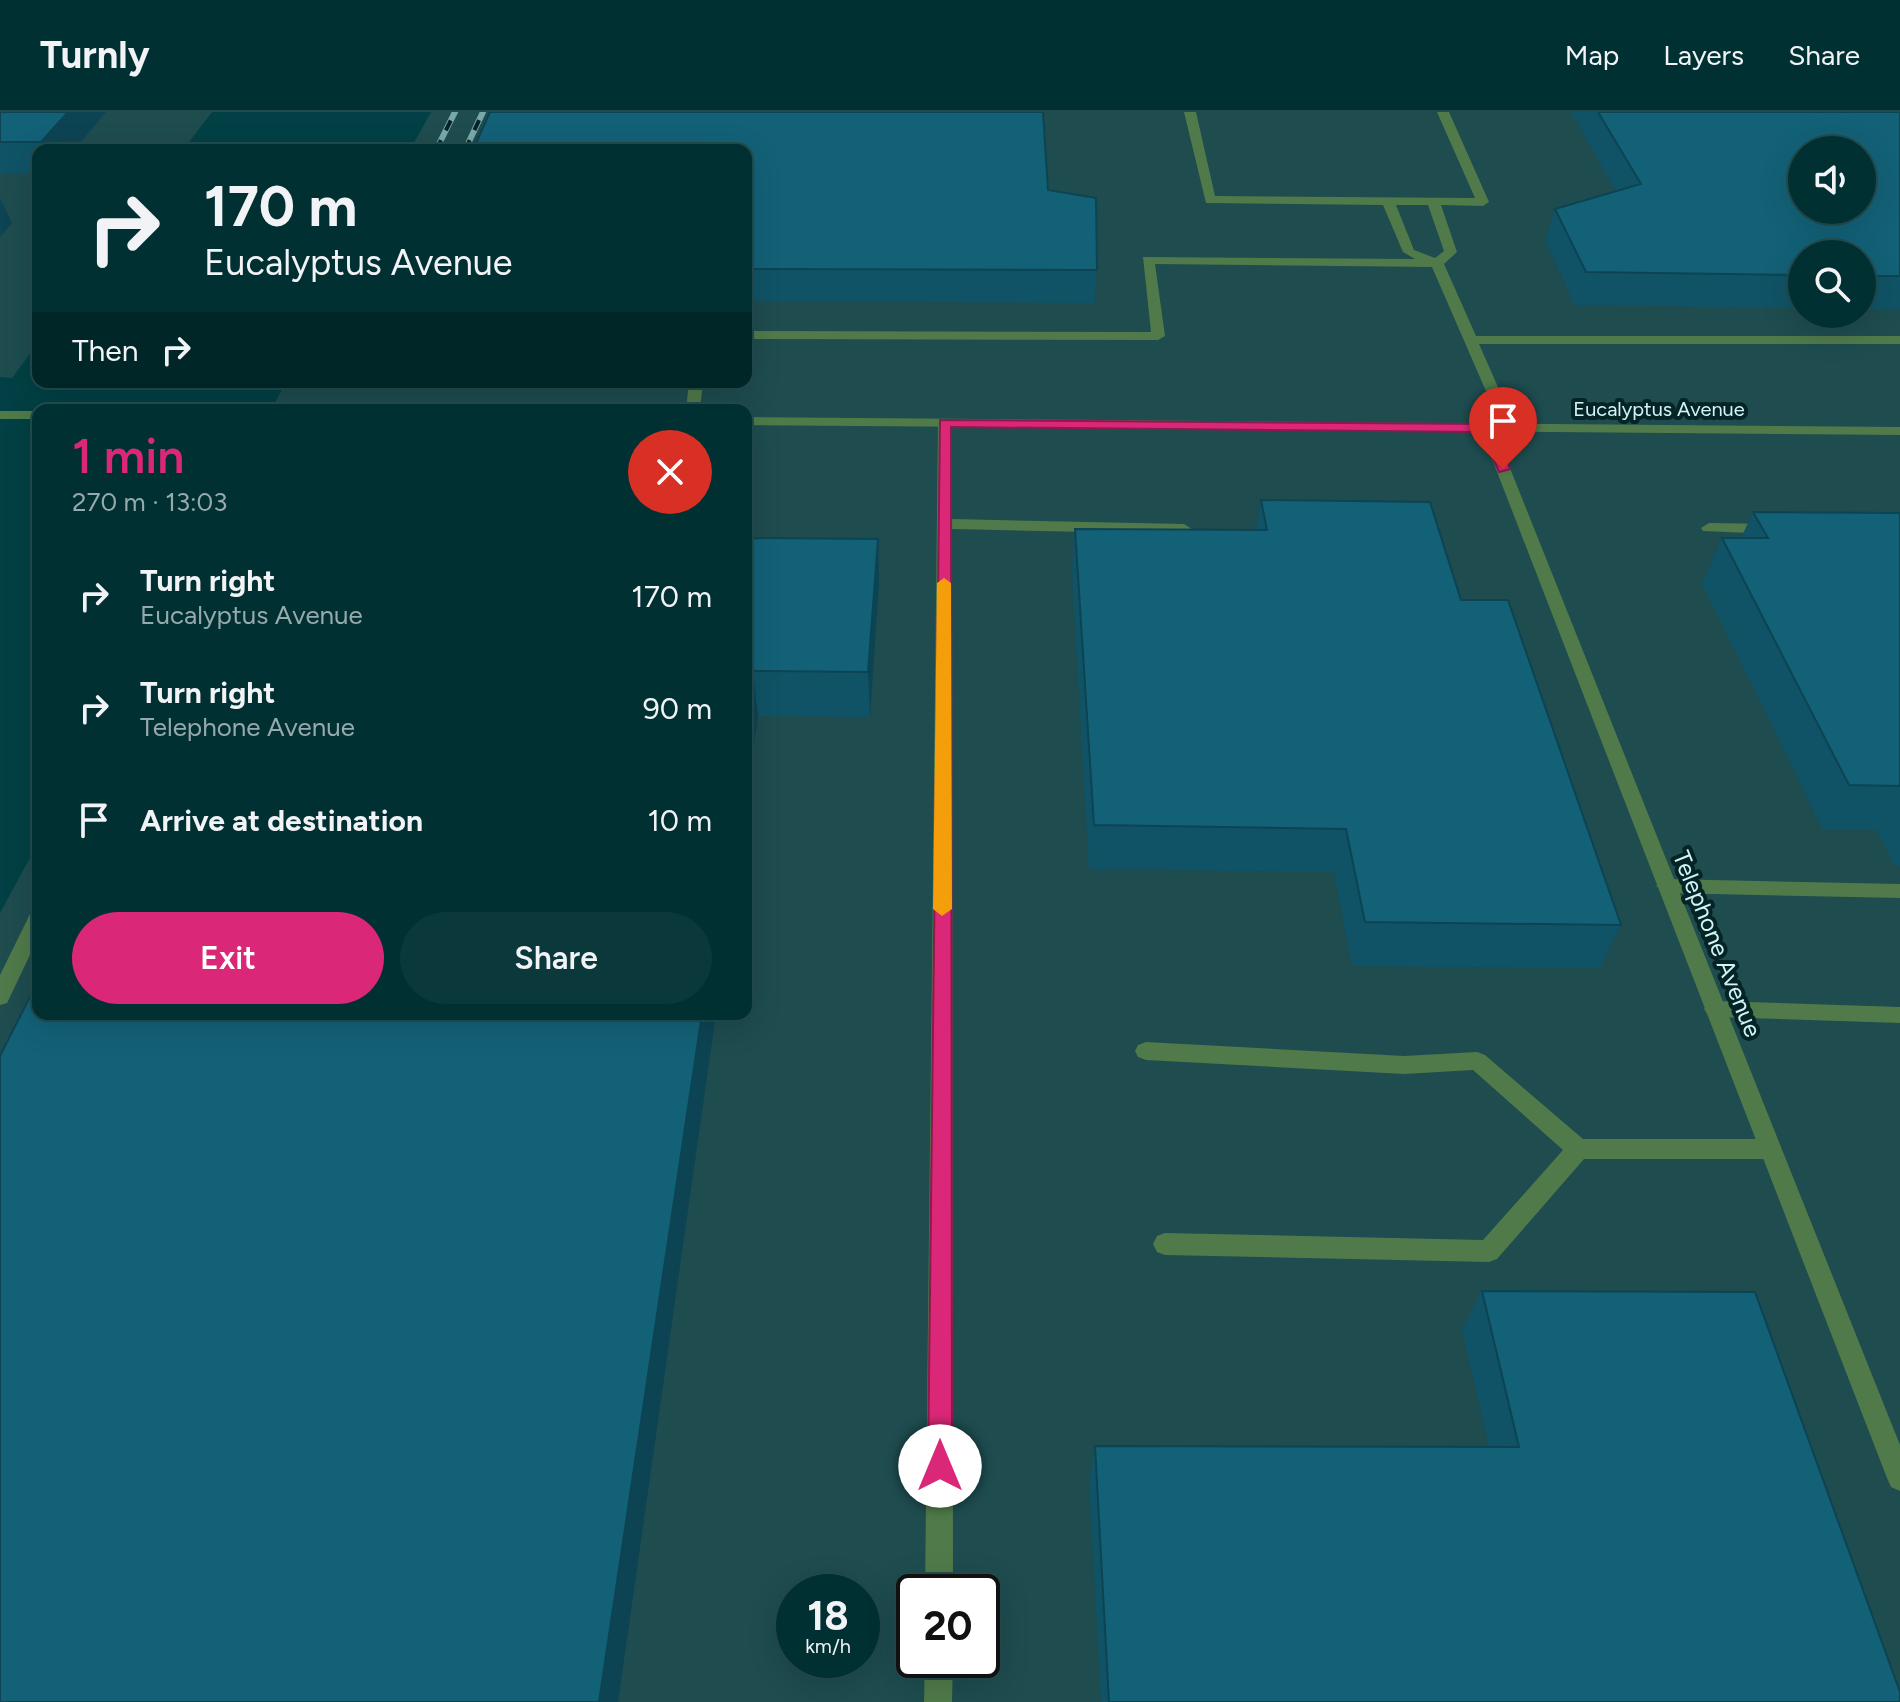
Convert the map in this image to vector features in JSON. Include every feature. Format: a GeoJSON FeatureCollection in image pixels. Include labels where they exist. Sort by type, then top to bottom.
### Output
{"type":"FeatureCollection","features":[{"type":"Feature","properties":{"kind":"street"},"geometry":{"type":"LineString","coordinates":[[1190,112],[1210,200],[1483,202],[1443,112]]}},
{"type":"Feature","properties":{"kind":"street"},"geometry":{"type":"LineString","coordinates":[[1388,201],[1409,252],[1437,263],[1509,428]]}},
{"type":"Feature","properties":{"kind":"street"},"geometry":{"type":"LineString","coordinates":[[752,335],[1158,336],[1148,260],[1437,263],[1451,252],[1433,201]]}},
{"type":"Feature","properties":{"kind":"street"},"geometry":{"type":"LineString","coordinates":[[1471,340],[1900,340]]}},
{"type":"Feature","properties":{"kind":"street"},"geometry":{"type":"LineString","coordinates":[[0,415],[32,415]]}},
{"type":"Feature","properties":{"kind":"street","name":"Eucalyptus Avenue"},"geometry":{"type":"LineString","coordinates":[[752,421],[1900,431]]}},
{"type":"Feature","properties":{"kind":"street"},"geometry":{"type":"LineString","coordinates":[[939,1574],[945,423]]}},
{"type":"Feature","properties":{"kind":"street","name":"Telephone Avenue"},"geometry":{"type":"LineString","coordinates":[[1487,428],[1900,1478]]}},
{"type":"Feature","properties":{"kind":"street"},"geometry":{"type":"LineString","coordinates":[[944,524],[1184,529]]}},
{"type":"Feature","properties":{"kind":"street"},"geometry":{"type":"LineString","coordinates":[[1709,528],[1788,529]]}},
{"type":"Feature","properties":{"kind":"street"},"geometry":{"type":"LineString","coordinates":[[1666,886],[1900,891]]}},
{"type":"Feature","properties":{"kind":"street"},"geometry":{"type":"LineString","coordinates":[[0,997],[32,930]]}},
{"type":"Feature","properties":{"kind":"street"},"geometry":{"type":"LineString","coordinates":[[1715,1009],[1900,1015]]}},
{"type":"Feature","properties":{"kind":"street"},"geometry":{"type":"LineString","coordinates":[[1146,1051],[1404,1065],[1477,1061],[1578,1149],[1770,1149]]}},
{"type":"Feature","properties":{"kind":"street"},"geometry":{"type":"LineString","coordinates":[[1165,1244],[1489,1251],[1578,1149]]}},
{"type":"Feature","properties":{"kind":"street"},"geometry":{"type":"LineString","coordinates":[[938,1702],[939,1678]]}},
{"type":"Feature","properties":{"kind":"shaded area"},"geometry":{"type":"Polygon","coordinates":[[[0,112],[212,112],[188,144],[32,144],[32,351],[12,378],[0,377],[0,112]]]}},
{"type":"Feature","properties":{"kind":"shaded area"},"geometry":{"type":"Polygon","coordinates":[[[431,112],[1900,112],[1900,1702],[0,1702],[0,913],[32,854],[32,1020],[752,1020],[752,404],[274,404],[283,388],[752,388],[752,144],[413,144],[431,112]]]}},
{"type":"Feature","properties":{"kind":"building"},"geometry":{"type":"Polygon","coordinates":[[[0,112],[68,112],[41,142],[0,142],[0,112]]]}},
{"type":"Feature","properties":{"kind":"building"},"geometry":{"type":"Polygon","coordinates":[[[490,112],[1043,112],[1048,190],[1096,198],[1097,270],[752,269],[752,144],[476,144],[490,112]]]}},
{"type":"Feature","properties":{"kind":"building"},"geometry":{"type":"Polygon","coordinates":[[[1598,112],[1900,112],[1900,276],[1876,276],[1876,240],[1788,240],[1788,275],[1586,272],[1555,209],[1641,184],[1598,112]]]}},
{"type":"Feature","properties":{"kind":"building"},"geometry":{"type":"Polygon","coordinates":[[[1261,500],[1430,502],[1461,600],[1508,600],[1621,925],[1365,922],[1346,829],[1094,825],[1075,529],[1267,530],[1261,500]]]}},
{"type":"Feature","properties":{"kind":"building"},"geometry":{"type":"Polygon","coordinates":[[[1753,512],[1900,513],[1900,786],[1849,785],[1722,538],[1768,538],[1753,512]]]}},
{"type":"Feature","properties":{"kind":"building"},"geometry":{"type":"Polygon","coordinates":[[[752,538],[878,539],[868,672],[753,671],[752,678],[752,538]]]}},
{"type":"Feature","properties":{"kind":"building"},"geometry":{"type":"Polygon","coordinates":[[[32,993],[32,1020],[701,1020],[599,1702],[0,1702],[0,1056],[32,993]]]}},
{"type":"Feature","properties":{"kind":"building"},"geometry":{"type":"Polygon","coordinates":[[[1482,1291],[1755,1292],[1900,1692],[1900,1702],[1109,1702],[1095,1446],[1519,1447],[1482,1291]]]}},
{"type":"Feature","properties":{"kind":"railway"},"geometry":{"type":"LineString","coordinates":[[439,144],[455,112]]}},
{"type":"Feature","properties":{"kind":"railway"},"geometry":{"type":"LineString","coordinates":[[468,144],[483,112]]}},
{"type":"Feature","properties":{"kind":"slow traffic"},"geometry":{"type":"LineString","coordinates":[[942,909],[944,583]]}},
{"type":"Feature","properties":{"kind":"route"},"geometry":{"type":"LineString","coordinates":[[940,1466],[945,423],[1487,428],[1503,469]]}}]}
